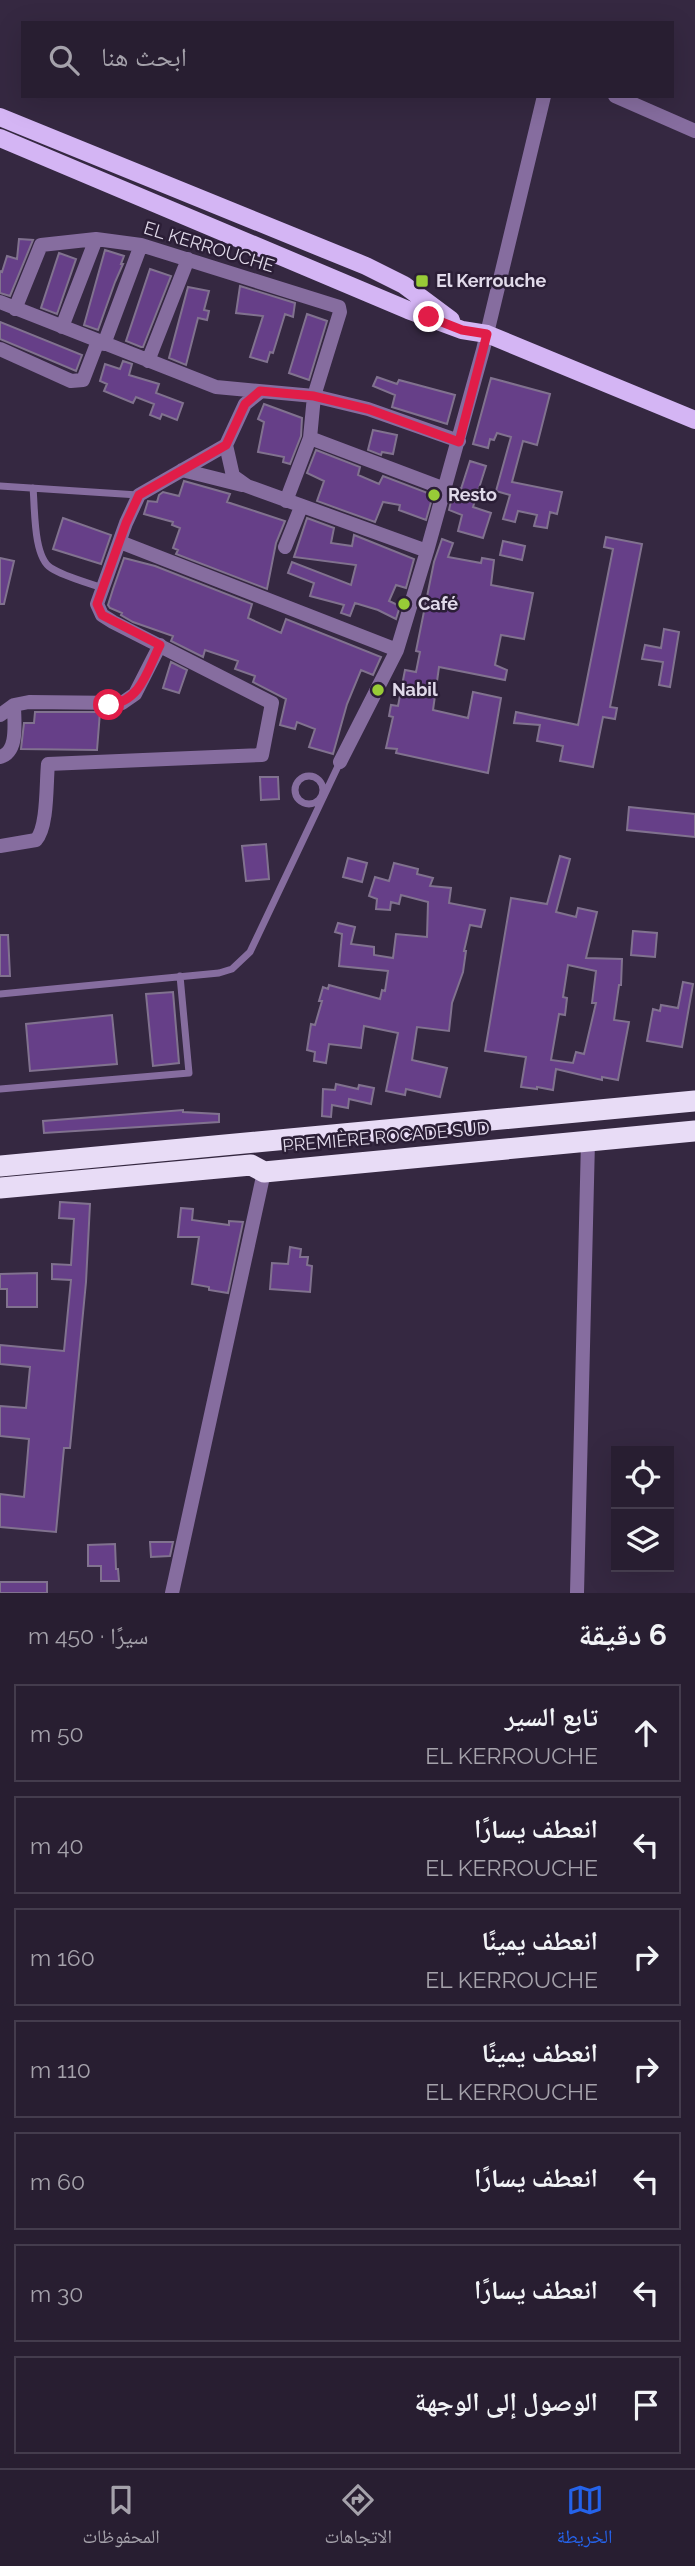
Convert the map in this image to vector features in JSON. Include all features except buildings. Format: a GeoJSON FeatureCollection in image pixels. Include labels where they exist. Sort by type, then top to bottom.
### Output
{"type":"FeatureCollection","features":[{"type":"Feature","properties":{"kind":"highway","name":"PREMIÈRE ROCADE SUD"},"geometry":{"type":"LineString","coordinates":[[0,1166],[695,1101]]}},
{"type":"Feature","properties":{"kind":"highway","name":"PREMIÈRE ROCADE SUD"},"geometry":{"type":"LineString","coordinates":[[0,1188],[251,1165],[264,1172],[695,1130]]}},
{"type":"Feature","properties":{"kind":"main road"},"geometry":{"type":"LineString","coordinates":[[0,117],[366,266],[404,285],[435,306],[462,330]]}},
{"type":"Feature","properties":{"kind":"main road"},"geometry":{"type":"LineString","coordinates":[[0,138],[408,310],[462,330],[487,334],[695,420]]}},
{"type":"Feature","properties":{"kind":"street"},"geometry":{"type":"LineString","coordinates":[[340,762],[397,650],[459,442],[544,98]]}},
{"type":"Feature","properties":{"kind":"street"},"geometry":{"type":"LineString","coordinates":[[620,98],[695,131]]}},
{"type":"Feature","properties":{"kind":"street"},"geometry":{"type":"LineString","coordinates":[[62,327],[96,239]]}},
{"type":"Feature","properties":{"kind":"street","name":"EL KERROUCHE"},"geometry":{"type":"LineString","coordinates":[[15,309],[41,245],[96,239],[141,245],[339,307],[340,312],[314,396]]}},
{"type":"Feature","properties":{"kind":"street"},"geometry":{"type":"LineString","coordinates":[[0,349],[71,381],[83,380],[141,245]]}},
{"type":"Feature","properties":{"kind":"street"},"geometry":{"type":"LineString","coordinates":[[148,361],[188,259]]}},
{"type":"Feature","properties":{"kind":"street"},"geometry":{"type":"LineString","coordinates":[[0,302],[216,387],[314,396],[368,409],[459,442]]}},
{"type":"Feature","properties":{"kind":"street"},"geometry":{"type":"LineString","coordinates":[[0,846],[36,840],[39,837],[43,826],[48,764],[262,755],[272,703],[102,615],[97,604],[139,495],[226,445],[245,404],[260,391]]}},
{"type":"Feature","properties":{"kind":"street"},"geometry":{"type":"LineString","coordinates":[[286,502],[310,439],[314,396]]}},
{"type":"Feature","properties":{"kind":"street"},"geometry":{"type":"LineString","coordinates":[[310,439],[445,489]]}},
{"type":"Feature","properties":{"kind":"street"},"geometry":{"type":"LineString","coordinates":[[226,445],[233,476],[247,486]]}},
{"type":"Feature","properties":{"kind":"street"},"geometry":{"type":"LineString","coordinates":[[182,470],[247,486],[427,551]]}},
{"type":"Feature","properties":{"kind":"street"},"geometry":{"type":"LineString","coordinates":[[285,547],[301,507]]}},
{"type":"Feature","properties":{"kind":"street"},"geometry":{"type":"LineString","coordinates":[[120,542],[397,650]]}},
{"type":"Feature","properties":{"kind":"street"},"geometry":{"type":"LineString","coordinates":[[0,715],[15,705],[29,702],[122,703],[135,694],[160,645]]}},
{"type":"Feature","properties":{"kind":"street"},"geometry":{"type":"LineString","coordinates":[[0,757],[8,755],[12,748],[15,705]]}},
{"type":"Feature","properties":{"kind":"street"},"geometry":{"type":"LineString","coordinates":[[577,1593],[588,1142]]}},
{"type":"Feature","properties":{"kind":"street"},"geometry":{"type":"LineString","coordinates":[[172,1593],[264,1172]]}},
{"type":"Feature","properties":{"kind":"lane"},"geometry":{"type":"LineString","coordinates":[[0,486],[139,495]]}},
{"type":"Feature","properties":{"kind":"lane"},"geometry":{"type":"LineString","coordinates":[[33,488],[41,557],[49,567],[103,588]]}},
{"type":"Feature","properties":{"kind":"lane"},"geometry":{"type":"LineString","coordinates":[[0,994],[232,969],[250,952],[320,807],[323,794],[322,784],[310,776],[301,779],[295,787],[299,801],[308,804],[317,802],[323,794],[340,762]]}},
{"type":"Feature","properties":{"kind":"lane"},"geometry":{"type":"LineString","coordinates":[[0,1089],[189,1073],[180,976]]}},
{"type":"Feature","properties":{"kind":"place","name":"El Kerrouche"},"geometry":{"type":"Point","coordinates":[422,281]}},
{"type":"Feature","properties":{"kind":"place","name":"Resto"},"geometry":{"type":"Point","coordinates":[434,495]}},
{"type":"Feature","properties":{"kind":"place","name":"Café"},"geometry":{"type":"Point","coordinates":[404,604]}},
{"type":"Feature","properties":{"kind":"place","name":"Nabil"},"geometry":{"type":"Point","coordinates":[378,690]}},
{"type":"Feature","properties":{"kind":"route"},"geometry":{"type":"LineString","coordinates":[[109,705],[122,703],[135,694],[160,645],[102,615],[97,604],[139,495],[226,445],[245,404],[260,391],[314,396],[368,409],[459,442],[487,334],[462,330],[429,317]]}}]}
